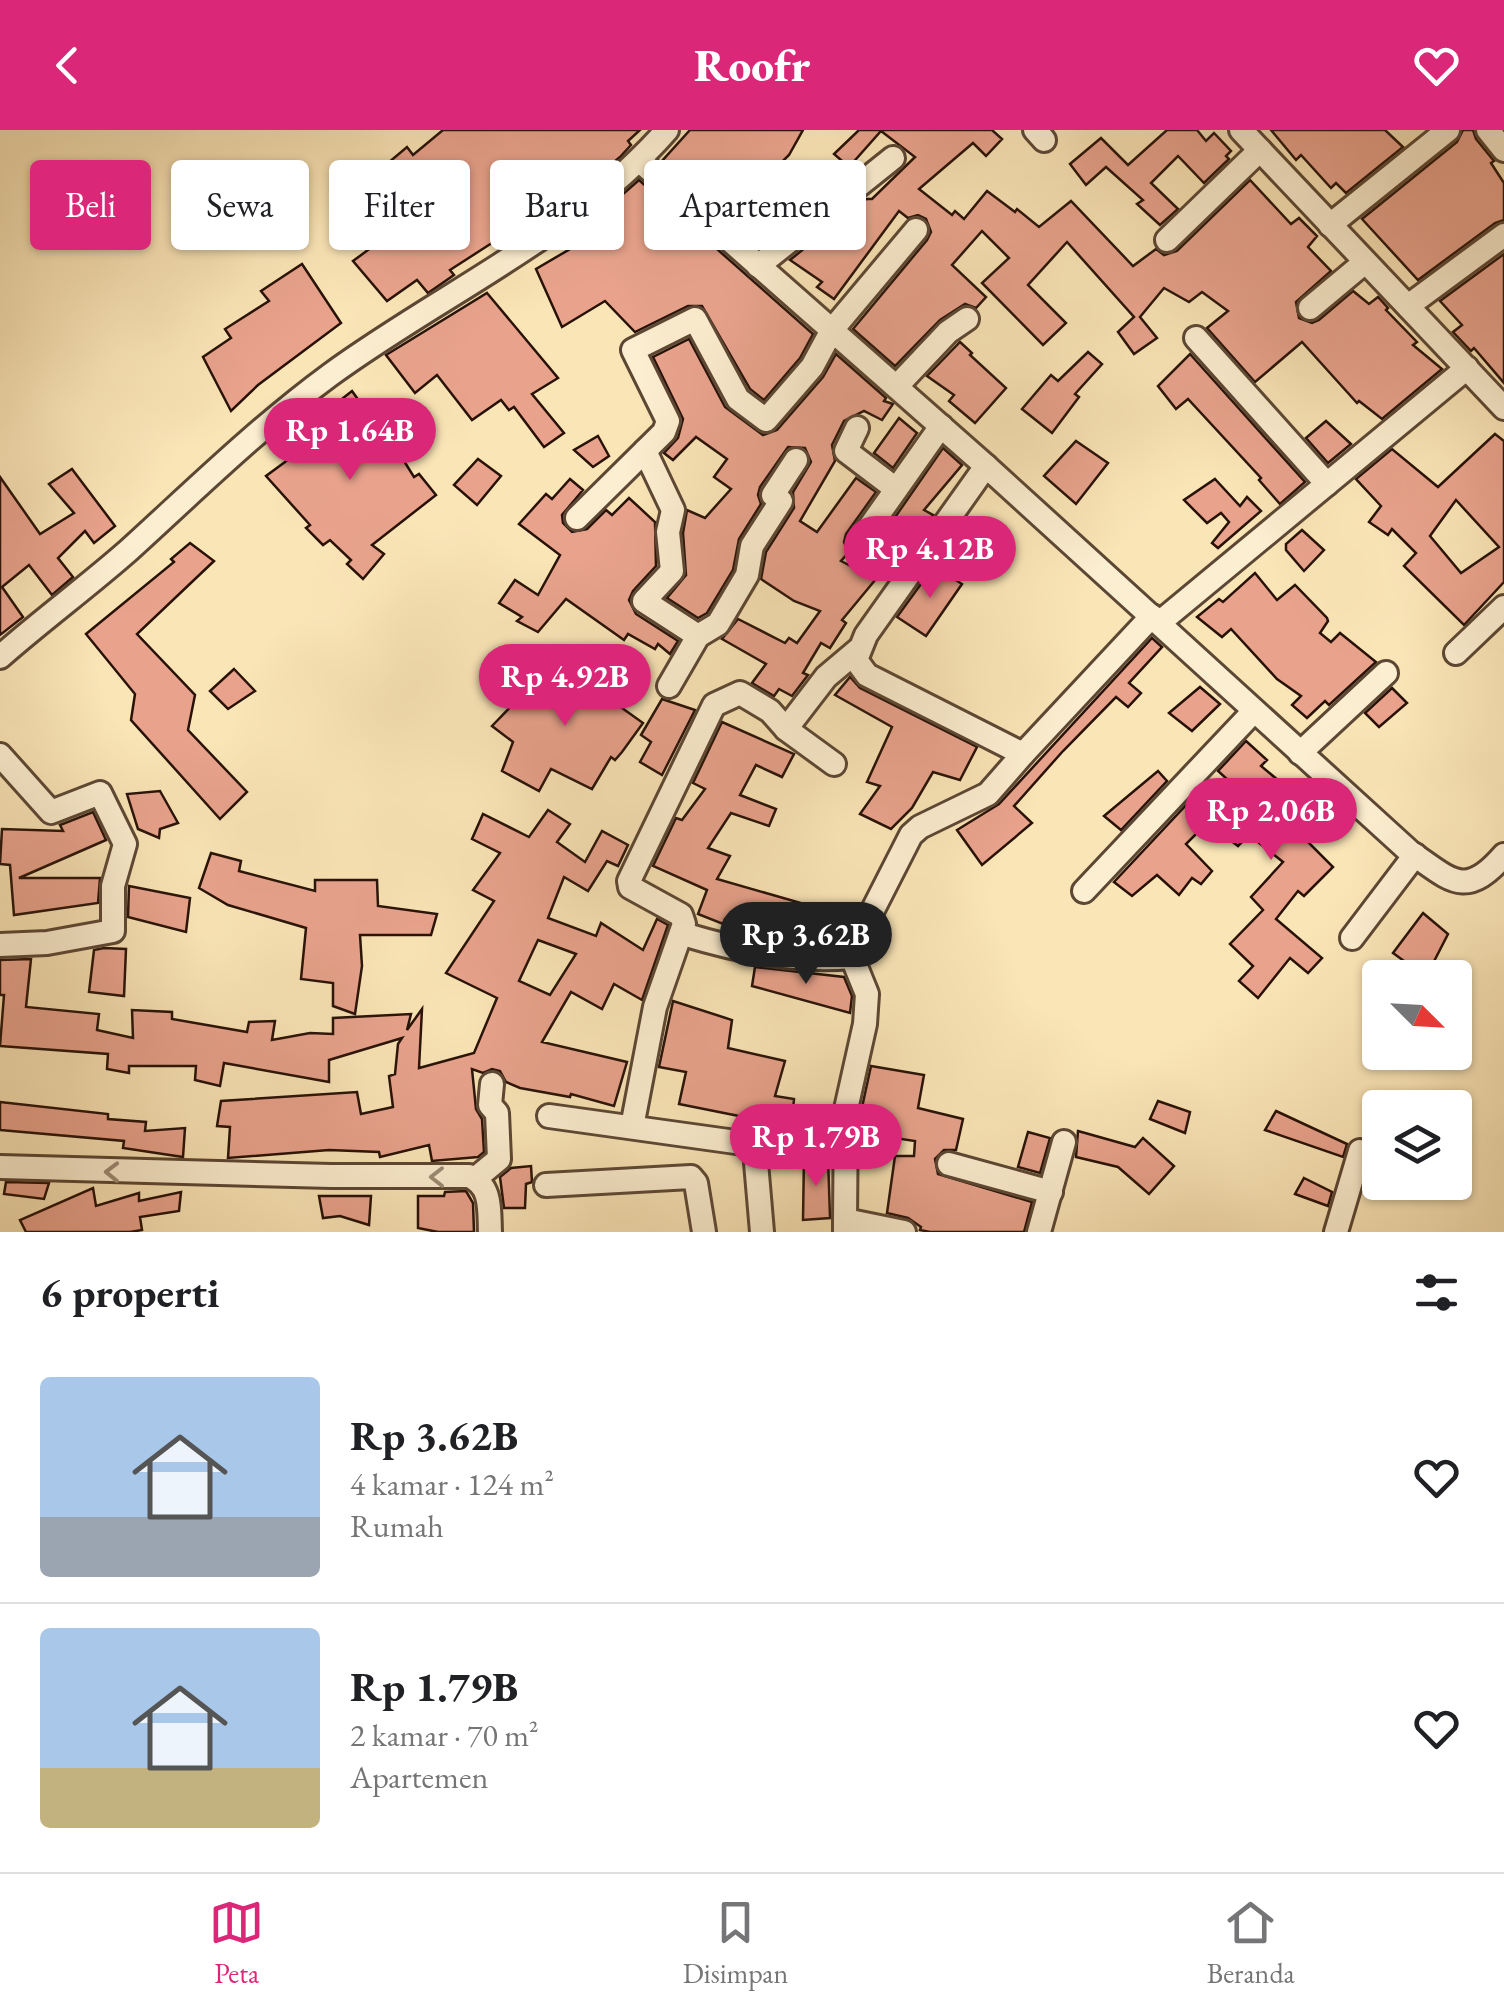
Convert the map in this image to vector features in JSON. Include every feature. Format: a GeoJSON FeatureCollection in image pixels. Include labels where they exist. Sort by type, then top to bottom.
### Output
{"type":"FeatureCollection","features":[{"type":"Feature","properties":{"kind":"street"},"geometry":{"type":"LineString","coordinates":[[0,657],[127,552],[229,455],[395,328],[559,226],[640,161],[667,130]]}},
{"type":"Feature","properties":{"kind":"street"},"geometry":{"type":"LineString","coordinates":[[1241,130],[1504,408]]}},
{"type":"Feature","properties":{"kind":"street"},"geometry":{"type":"LineString","coordinates":[[1330,225],[1448,130]]}},
{"type":"Feature","properties":{"kind":"street"},"geometry":{"type":"LineString","coordinates":[[1488,130],[1504,150]]}},
{"type":"Feature","properties":{"kind":"street"},"geometry":{"type":"LineString","coordinates":[[1167,240],[1260,150]]}},
{"type":"Feature","properties":{"kind":"street"},"geometry":{"type":"LineString","coordinates":[[758,266],[893,158]]}},
{"type":"Feature","properties":{"kind":"street"},"geometry":{"type":"LineString","coordinates":[[640,161],[897,386],[1414,855],[1462,883],[1481,879],[1504,856]]}},
{"type":"Feature","properties":{"kind":"street"},"geometry":{"type":"LineString","coordinates":[[577,518],[664,432],[668,421],[633,350],[696,319],[738,399],[766,420],[812,367],[832,330],[916,230]]}},
{"type":"Feature","properties":{"kind":"street"},"geometry":{"type":"LineString","coordinates":[[1408,306],[1504,236]]}},
{"type":"Feature","properties":{"kind":"street"},"geometry":{"type":"LineString","coordinates":[[1310,308],[1365,262]]}},
{"type":"Feature","properties":{"kind":"street"},"geometry":{"type":"LineString","coordinates":[[897,386],[948,332],[967,318]]}},
{"type":"Feature","properties":{"kind":"street"},"geometry":{"type":"LineString","coordinates":[[1196,338],[1327,484]]}},
{"type":"Feature","properties":{"kind":"street"},"geometry":{"type":"LineString","coordinates":[[904,1232],[845,1226],[846,1109],[868,994],[852,957],[911,835],[988,794],[1156,620],[1466,368]]}},
{"type":"Feature","properties":{"kind":"street"},"geometry":{"type":"LineString","coordinates":[[858,542],[941,426]]}},
{"type":"Feature","properties":{"kind":"street"},"geometry":{"type":"LineString","coordinates":[[857,428],[846,451],[896,490]]}},
{"type":"Feature","properties":{"kind":"street"},"geometry":{"type":"LineString","coordinates":[[645,451],[673,510],[668,532],[672,570],[644,601],[698,636]]}},
{"type":"Feature","properties":{"kind":"street"},"geometry":{"type":"LineString","coordinates":[[668,686],[698,636],[718,624],[747,575],[752,546],[781,501],[773,495],[796,460]]}},
{"type":"Feature","properties":{"kind":"street"},"geometry":{"type":"LineString","coordinates":[[986,466],[880,612],[856,660],[867,675],[1023,754]]}},
{"type":"Feature","properties":{"kind":"street"},"geometry":{"type":"LineString","coordinates":[[1456,653],[1504,607]]}},
{"type":"Feature","properties":{"kind":"street"},"geometry":{"type":"LineString","coordinates":[[786,729],[826,677],[858,650]]}},
{"type":"Feature","properties":{"kind":"street"},"geometry":{"type":"LineString","coordinates":[[1300,753],[1386,673]]}},
{"type":"Feature","properties":{"kind":"street"},"geometry":{"type":"LineString","coordinates":[[632,1127],[656,1007],[684,924],[681,915],[630,886],[628,881],[700,729],[714,705],[740,693],[770,710],[786,729],[834,764]]}},
{"type":"Feature","properties":{"kind":"street"},"geometry":{"type":"LineString","coordinates":[[1084,890],[1254,710]]}},
{"type":"Feature","properties":{"kind":"street"},"geometry":{"type":"LineString","coordinates":[[0,755],[50,812],[100,793],[125,844],[113,886],[113,931],[47,943],[0,945]]}},
{"type":"Feature","properties":{"kind":"street"},"geometry":{"type":"LineString","coordinates":[[1352,938],[1414,855]]}},
{"type":"Feature","properties":{"kind":"street"},"geometry":{"type":"LineString","coordinates":[[683,934],[725,947],[790,959],[852,957]]}},
{"type":"Feature","properties":{"kind":"street"},"geometry":{"type":"LineString","coordinates":[[476,1178],[498,1159],[497,1113],[490,1105],[492,1084]]}},
{"type":"Feature","properties":{"kind":"street"},"geometry":{"type":"LineString","coordinates":[[549,1116],[750,1144],[754,1151],[762,1232]]}},
{"type":"Feature","properties":{"kind":"street"},"geometry":{"type":"LineString","coordinates":[[1039,1232],[1064,1142]]}},
{"type":"Feature","properties":{"kind":"street"},"geometry":{"type":"LineString","coordinates":[[1336,1232],[1360,1152]]}},
{"type":"Feature","properties":{"kind":"street"},"geometry":{"type":"LineString","coordinates":[[949,1164],[1051,1192]]}},
{"type":"Feature","properties":{"kind":"street"},"geometry":{"type":"LineString","coordinates":[[0,1168],[468,1176],[476,1178],[487,1193],[490,1232]]}},
{"type":"Feature","properties":{"kind":"street"},"geometry":{"type":"LineString","coordinates":[[546,1185],[691,1177],[696,1183],[704,1232]]}},
{"type":"Feature","properties":{"kind":"building"},"geometry":{"type":"Polygon","coordinates":[[[443,130],[640,130],[616,160],[490,160],[490,244],[450,270],[454,275],[428,293],[417,280],[387,301],[353,261],[368,250],[470,250],[470,160],[392,160],[407,147],[413,155],[443,130]]]}},
{"type":"Feature","properties":{"kind":"building"},"geometry":{"type":"Polygon","coordinates":[[[690,130],[803,130],[784,160],[663,160],[690,130]]]}},
{"type":"Feature","properties":{"kind":"building"},"geometry":{"type":"Polygon","coordinates":[[[859,130],[992,130],[1002,139],[986,156],[973,143],[919,189],[952,215],[955,211],[964,219],[987,191],[1039,227],[1071,201],[1133,266],[1156,249],[1164,255],[1177,251],[1250,180],[1291,224],[1299,218],[1317,236],[1308,247],[1331,271],[1296,302],[1299,318],[1312,323],[1319,320],[1353,291],[1369,304],[1378,297],[1417,342],[1413,345],[1442,369],[1382,419],[1357,403],[1302,342],[1255,382],[1207,328],[1228,311],[1202,292],[1189,302],[1164,288],[1140,317],[1157,338],[1134,354],[1118,332],[1134,317],[1067,242],[1028,285],[1066,323],[1043,345],[982,283],[1009,258],[982,231],[952,265],[986,297],[976,308],[965,304],[940,320],[895,366],[853,329],[927,240],[931,232],[926,219],[918,215],[908,218],[899,211],[834,299],[817,287],[822,282],[790,260],[802,250],[866,250],[866,199],[872,199],[915,157],[881,131],[855,160],[841,160],[834,154],[859,130]]]}},
{"type":"Feature","properties":{"kind":"building"},"geometry":{"type":"Polygon","coordinates":[[[1167,130],[1197,130],[1206,141],[1214,133],[1231,151],[1226,156],[1229,159],[1204,183],[1178,156],[1151,183],[1178,209],[1160,225],[1137,204],[1143,200],[1106,167],[1086,185],[1070,164],[1101,138],[1128,165],[1167,130]]]}},
{"type":"Feature","properties":{"kind":"building"},"geometry":{"type":"Polygon","coordinates":[[[1271,130],[1385,130],[1403,147],[1346,193],[1336,183],[1331,188],[1301,155],[1296,160],[1271,130]]]}},
{"type":"Feature","properties":{"kind":"building"},"geometry":{"type":"Polygon","coordinates":[[[1463,130],[1473,130],[1494,161],[1491,163],[1504,183],[1504,220],[1418,280],[1362,219],[1457,142],[1463,130]]]}},
{"type":"Feature","properties":{"kind":"building"},"geometry":{"type":"Polygon","coordinates":[[[639,180],[644,184],[644,250],[718,250],[813,334],[800,358],[764,400],[750,389],[702,306],[688,306],[635,332],[605,301],[562,327],[536,269],[568,250],[624,250],[624,193],[639,180]]]}},
{"type":"Feature","properties":{"kind":"building"},"geometry":{"type":"Polygon","coordinates":[[[1504,254],[1504,383],[1474,348],[1471,351],[1453,332],[1462,325],[1440,301],[1504,254]]]}},
{"type":"Feature","properties":{"kind":"building"},"geometry":{"type":"Polygon","coordinates":[[[302,264],[341,323],[258,385],[231,411],[203,357],[231,338],[225,329],[269,301],[261,291],[302,264]]]}},
{"type":"Feature","properties":{"kind":"building"},"geometry":{"type":"Polygon","coordinates":[[[487,293],[558,378],[532,394],[564,433],[544,447],[514,407],[509,410],[501,400],[472,420],[437,375],[415,393],[386,355],[487,293]]]}},
{"type":"Feature","properties":{"kind":"building"},"geometry":{"type":"Polygon","coordinates":[[[689,339],[725,407],[763,435],[777,430],[823,377],[836,354],[886,398],[884,401],[893,404],[882,420],[864,411],[844,421],[832,445],[835,461],[800,521],[817,532],[856,478],[876,492],[846,534],[844,542],[849,552],[841,561],[876,579],[842,620],[846,623],[830,648],[821,643],[803,673],[808,675],[792,696],[779,689],[774,696],[752,683],[766,664],[722,639],[738,619],[785,643],[789,638],[797,643],[820,611],[794,601],[761,579],[766,552],[794,508],[793,492],[811,462],[805,448],[788,447],[760,487],[761,504],[739,539],[733,570],[707,613],[698,618],[667,598],[686,575],[683,533],[687,510],[705,518],[731,489],[714,477],[727,459],[696,437],[673,460],[664,453],[678,438],[683,419],[653,357],[689,339]]]}},
{"type":"Feature","properties":{"kind":"building"},"geometry":{"type":"Polygon","coordinates":[[[960,342],[1006,388],[975,423],[949,401],[954,395],[927,376],[960,342]]]}},
{"type":"Feature","properties":{"kind":"building"},"geometry":{"type":"Polygon","coordinates":[[[1088,352],[1102,364],[1075,394],[1079,397],[1052,433],[1022,409],[1051,375],[1058,381],[1088,352]]]}},
{"type":"Feature","properties":{"kind":"building"},"geometry":{"type":"Polygon","coordinates":[[[1190,354],[1305,482],[1280,504],[1188,399],[1176,409],[1158,386],[1190,354]]]}},
{"type":"Feature","properties":{"kind":"building"},"geometry":{"type":"Polygon","coordinates":[[[352,391],[376,425],[379,421],[414,477],[419,474],[436,495],[372,545],[384,554],[363,579],[347,564],[351,560],[330,540],[323,545],[306,528],[310,525],[266,476],[304,448],[295,436],[352,391]]]}},
{"type":"Feature","properties":{"kind":"building"},"geometry":{"type":"Polygon","coordinates":[[[899,418],[917,433],[893,468],[874,453],[899,418]]]}},
{"type":"Feature","properties":{"kind":"building"},"geometry":{"type":"Polygon","coordinates":[[[1326,421],[1351,444],[1328,463],[1306,438],[1326,421]]]}},
{"type":"Feature","properties":{"kind":"building"},"geometry":{"type":"Polygon","coordinates":[[[1495,434],[1504,441],[1504,582],[1464,625],[1404,566],[1416,553],[1392,529],[1388,535],[1369,522],[1381,506],[1356,479],[1392,449],[1438,487],[1495,434]],[[1456,500],[1430,536],[1461,573],[1499,547],[1456,500]]]}},
{"type":"Feature","properties":{"kind":"building"},"geometry":{"type":"Polygon","coordinates":[[[598,436],[609,456],[593,467],[574,450],[598,436]]]}},
{"type":"Feature","properties":{"kind":"building"},"geometry":{"type":"Polygon","coordinates":[[[1076,441],[1108,463],[1076,504],[1044,476],[1076,441]]]}},
{"type":"Feature","properties":{"kind":"building"},"geometry":{"type":"Polygon","coordinates":[[[943,448],[962,465],[924,510],[933,515],[917,538],[889,526],[943,448]]]}},
{"type":"Feature","properties":{"kind":"building"},"geometry":{"type":"Polygon","coordinates":[[[478,459],[501,476],[477,505],[454,485],[478,459]]]}},
{"type":"Feature","properties":{"kind":"building"},"geometry":{"type":"Polygon","coordinates":[[[72,469],[115,526],[94,543],[85,531],[58,558],[73,577],[52,595],[29,565],[2,587],[23,617],[0,635],[0,477],[40,534],[74,513],[49,484],[72,469]]]}},
{"type":"Feature","properties":{"kind":"building"},"geometry":{"type":"Polygon","coordinates":[[[570,479],[583,490],[562,515],[563,523],[572,532],[587,529],[606,510],[612,515],[629,498],[655,522],[656,566],[629,600],[636,614],[678,641],[670,654],[658,644],[655,649],[628,634],[624,640],[566,599],[538,632],[517,621],[522,617],[499,603],[515,580],[538,595],[560,555],[519,524],[546,494],[552,499],[570,479]]]}},
{"type":"Feature","properties":{"kind":"building"},"geometry":{"type":"Polygon","coordinates":[[[1215,479],[1240,506],[1247,497],[1261,511],[1218,548],[1212,543],[1229,522],[1221,513],[1207,523],[1184,500],[1215,479]]]}},
{"type":"Feature","properties":{"kind":"building"},"geometry":{"type":"Polygon","coordinates":[[[1302,530],[1324,550],[1304,571],[1286,550],[1286,544],[1302,530]]]}},
{"type":"Feature","properties":{"kind":"building"},"geometry":{"type":"Polygon","coordinates":[[[190,543],[214,561],[137,634],[195,695],[188,730],[247,792],[220,819],[131,720],[135,694],[86,634],[174,562],[171,559],[190,543]]]}},
{"type":"Feature","properties":{"kind":"building"},"geometry":{"type":"Polygon","coordinates":[[[934,566],[962,584],[926,636],[897,617],[934,566]]]}},
{"type":"Feature","properties":{"kind":"building"},"geometry":{"type":"Polygon","coordinates":[[[1255,573],[1277,600],[1295,585],[1327,618],[1320,633],[1331,642],[1340,633],[1376,662],[1329,705],[1325,701],[1307,718],[1292,705],[1301,696],[1277,679],[1231,629],[1222,637],[1197,617],[1219,599],[1223,602],[1255,573]]]}},
{"type":"Feature","properties":{"kind":"building"},"geometry":{"type":"Polygon","coordinates":[[[1152,638],[1162,647],[1129,683],[1141,693],[1128,707],[1116,697],[1063,751],[1014,806],[1032,823],[982,865],[957,830],[999,804],[1152,638]]]}},
{"type":"Feature","properties":{"kind":"building"},"geometry":{"type":"Polygon","coordinates":[[[566,648],[584,659],[576,675],[643,723],[615,760],[611,757],[592,789],[551,769],[539,791],[502,771],[513,742],[492,726],[521,696],[529,701],[554,670],[549,666],[566,648]]]}},
{"type":"Feature","properties":{"kind":"building"},"geometry":{"type":"Polygon","coordinates":[[[234,669],[255,691],[228,709],[210,691],[234,669]]]}},
{"type":"Feature","properties":{"kind":"building"},"geometry":{"type":"Polygon","coordinates":[[[850,677],[860,688],[977,747],[960,780],[933,772],[912,808],[891,829],[860,814],[880,786],[867,782],[892,727],[835,695],[850,677]]]}},
{"type":"Feature","properties":{"kind":"building"},"geometry":{"type":"Polygon","coordinates":[[[1200,687],[1220,704],[1192,731],[1169,713],[1200,687]]]}},
{"type":"Feature","properties":{"kind":"building"},"geometry":{"type":"Polygon","coordinates":[[[1392,688],[1407,703],[1379,727],[1365,713],[1392,688]]]}},
{"type":"Feature","properties":{"kind":"building"},"geometry":{"type":"Polygon","coordinates":[[[662,699],[695,710],[662,775],[640,762],[651,742],[641,735],[662,699]]]}},
{"type":"Feature","properties":{"kind":"building"},"geometry":{"type":"Polygon","coordinates":[[[722,722],[794,754],[782,777],[756,765],[740,795],[776,809],[769,826],[731,813],[708,848],[730,856],[717,879],[801,903],[794,931],[725,919],[723,924],[698,914],[707,890],[653,866],[676,818],[682,820],[705,789],[693,783],[722,722]]]}},
{"type":"Feature","properties":{"kind":"building"},"geometry":{"type":"Polygon","coordinates":[[[1246,741],[1267,760],[1261,766],[1297,796],[1300,792],[1323,811],[1301,835],[1333,867],[1304,896],[1298,891],[1276,919],[1322,958],[1308,973],[1290,958],[1258,998],[1239,981],[1253,966],[1230,944],[1263,910],[1251,897],[1283,862],[1249,835],[1238,846],[1208,823],[1241,792],[1218,771],[1246,741]]]}},
{"type":"Feature","properties":{"kind":"building"},"geometry":{"type":"Polygon","coordinates":[[[1158,771],[1167,781],[1121,830],[1104,816],[1158,771]]]}},
{"type":"Feature","properties":{"kind":"building"},"geometry":{"type":"Polygon","coordinates":[[[160,791],[178,823],[160,829],[159,838],[138,829],[127,794],[160,791]]]}},
{"type":"Feature","properties":{"kind":"building"},"geometry":{"type":"Polygon","coordinates":[[[1189,802],[1210,820],[1186,844],[1212,871],[1201,884],[1192,878],[1179,895],[1157,875],[1132,896],[1114,882],[1189,802]]]}},
{"type":"Feature","properties":{"kind":"building"},"geometry":{"type":"Polygon","coordinates":[[[548,810],[570,824],[557,842],[585,862],[602,831],[628,845],[618,866],[607,861],[588,891],[564,877],[548,918],[596,936],[601,923],[643,950],[657,919],[668,925],[642,1000],[614,984],[602,1009],[571,992],[542,1042],[627,1062],[614,1106],[571,1094],[570,1097],[520,1088],[506,1082],[500,1071],[483,1073],[472,1069],[476,1109],[482,1119],[484,1152],[478,1157],[432,1161],[429,1145],[380,1157],[379,1152],[329,1150],[228,1158],[230,1127],[217,1126],[221,1101],[357,1092],[361,1114],[393,1107],[389,1076],[395,1074],[402,1038],[329,1060],[329,1082],[224,1063],[220,1086],[195,1080],[196,1066],[129,1066],[129,1073],[107,1069],[108,1054],[0,1046],[4,995],[0,995],[0,960],[31,959],[26,1007],[99,1014],[97,1030],[133,1038],[132,1010],[172,1012],[172,1019],[247,1032],[249,1022],[275,1021],[272,1040],[310,1033],[333,1034],[333,1018],[411,1014],[407,1030],[422,1009],[419,1068],[474,1053],[497,998],[446,973],[494,901],[473,890],[500,853],[472,839],[483,814],[529,837],[548,810]],[[538,940],[519,981],[550,995],[576,954],[538,940]]]}},
{"type":"Feature","properties":{"kind":"building"},"geometry":{"type":"Polygon","coordinates":[[[93,812],[106,840],[19,878],[100,878],[98,903],[14,915],[10,865],[0,864],[2,829],[63,831],[60,825],[93,812]]]}},
{"type":"Feature","properties":{"kind":"building"},"geometry":{"type":"Polygon","coordinates":[[[211,853],[241,861],[239,871],[315,891],[315,880],[377,880],[378,906],[437,914],[431,935],[360,935],[362,966],[355,1014],[333,1006],[333,983],[301,979],[306,928],[228,905],[199,888],[211,853]]]}},
{"type":"Feature","properties":{"kind":"building"},"geometry":{"type":"Polygon","coordinates":[[[129,886],[190,898],[186,932],[128,917],[129,886]]]}},
{"type":"Feature","properties":{"kind":"building"},"geometry":{"type":"Polygon","coordinates":[[[1423,913],[1448,934],[1435,960],[1403,960],[1393,953],[1423,913]]]}},
{"type":"Feature","properties":{"kind":"building"},"geometry":{"type":"Polygon","coordinates":[[[126,949],[124,996],[89,992],[94,950],[126,949]]]}},
{"type":"Feature","properties":{"kind":"building"},"geometry":{"type":"Polygon","coordinates":[[[755,967],[844,977],[852,996],[850,1013],[752,986],[755,967]]]}},
{"type":"Feature","properties":{"kind":"building"},"geometry":{"type":"Polygon","coordinates":[[[673,1001],[732,1020],[728,1048],[785,1061],[775,1096],[794,1099],[792,1120],[745,1114],[744,1117],[679,1104],[686,1072],[659,1067],[673,1001]]]}},
{"type":"Feature","properties":{"kind":"building"},"geometry":{"type":"Polygon","coordinates":[[[871,1066],[924,1075],[918,1108],[963,1119],[956,1150],[944,1150],[935,1159],[938,1174],[1032,1202],[1024,1232],[930,1232],[920,1230],[908,1218],[887,1213],[895,1156],[914,1156],[915,1141],[861,1133],[861,1112],[871,1066]]]}},
{"type":"Feature","properties":{"kind":"building"},"geometry":{"type":"Polygon","coordinates":[[[1158,1101],[1190,1112],[1185,1133],[1150,1119],[1158,1101]]]}},
{"type":"Feature","properties":{"kind":"building"},"geometry":{"type":"Polygon","coordinates":[[[0,1102],[108,1114],[108,1119],[146,1122],[145,1131],[185,1128],[183,1157],[123,1148],[124,1141],[0,1130],[0,1102]]]}},
{"type":"Feature","properties":{"kind":"building"},"geometry":{"type":"Polygon","coordinates":[[[826,1107],[827,1128],[797,1124],[797,1108],[826,1107]]]}},
{"type":"Feature","properties":{"kind":"building"},"geometry":{"type":"Polygon","coordinates":[[[1276,1111],[1347,1144],[1343,1157],[1265,1130],[1276,1111]]]}},
{"type":"Feature","properties":{"kind":"building"},"geometry":{"type":"Polygon","coordinates":[[[1078,1131],[1135,1147],[1143,1138],[1174,1166],[1149,1194],[1118,1167],[1076,1157],[1078,1131]]]}},
{"type":"Feature","properties":{"kind":"building"},"geometry":{"type":"Polygon","coordinates":[[[1028,1132],[1050,1138],[1040,1173],[1018,1167],[1028,1132]]]}},
{"type":"Feature","properties":{"kind":"building"},"geometry":{"type":"Polygon","coordinates":[[[804,1157],[828,1157],[830,1218],[803,1220],[804,1157]]]}},
{"type":"Feature","properties":{"kind":"building"},"geometry":{"type":"Polygon","coordinates":[[[531,1166],[532,1182],[526,1184],[525,1208],[504,1208],[500,1177],[511,1168],[531,1166]]]}},
{"type":"Feature","properties":{"kind":"building"},"geometry":{"type":"Polygon","coordinates":[[[1304,1178],[1332,1192],[1328,1206],[1295,1194],[1304,1178]]]}},
{"type":"Feature","properties":{"kind":"building"},"geometry":{"type":"Polygon","coordinates":[[[6,1182],[49,1183],[44,1199],[4,1194],[6,1182]]]}},
{"type":"Feature","properties":{"kind":"building"},"geometry":{"type":"Polygon","coordinates":[[[93,1188],[96,1206],[139,1193],[139,1201],[181,1192],[179,1211],[140,1217],[142,1230],[130,1232],[26,1232],[20,1220],[93,1188]]]}},
{"type":"Feature","properties":{"kind":"building"},"geometry":{"type":"Polygon","coordinates":[[[466,1191],[473,1203],[474,1232],[418,1228],[418,1196],[466,1191]]]}},
{"type":"Feature","properties":{"kind":"building"},"geometry":{"type":"Polygon","coordinates":[[[319,1196],[371,1196],[369,1225],[340,1216],[323,1218],[319,1196]]]}}]}
